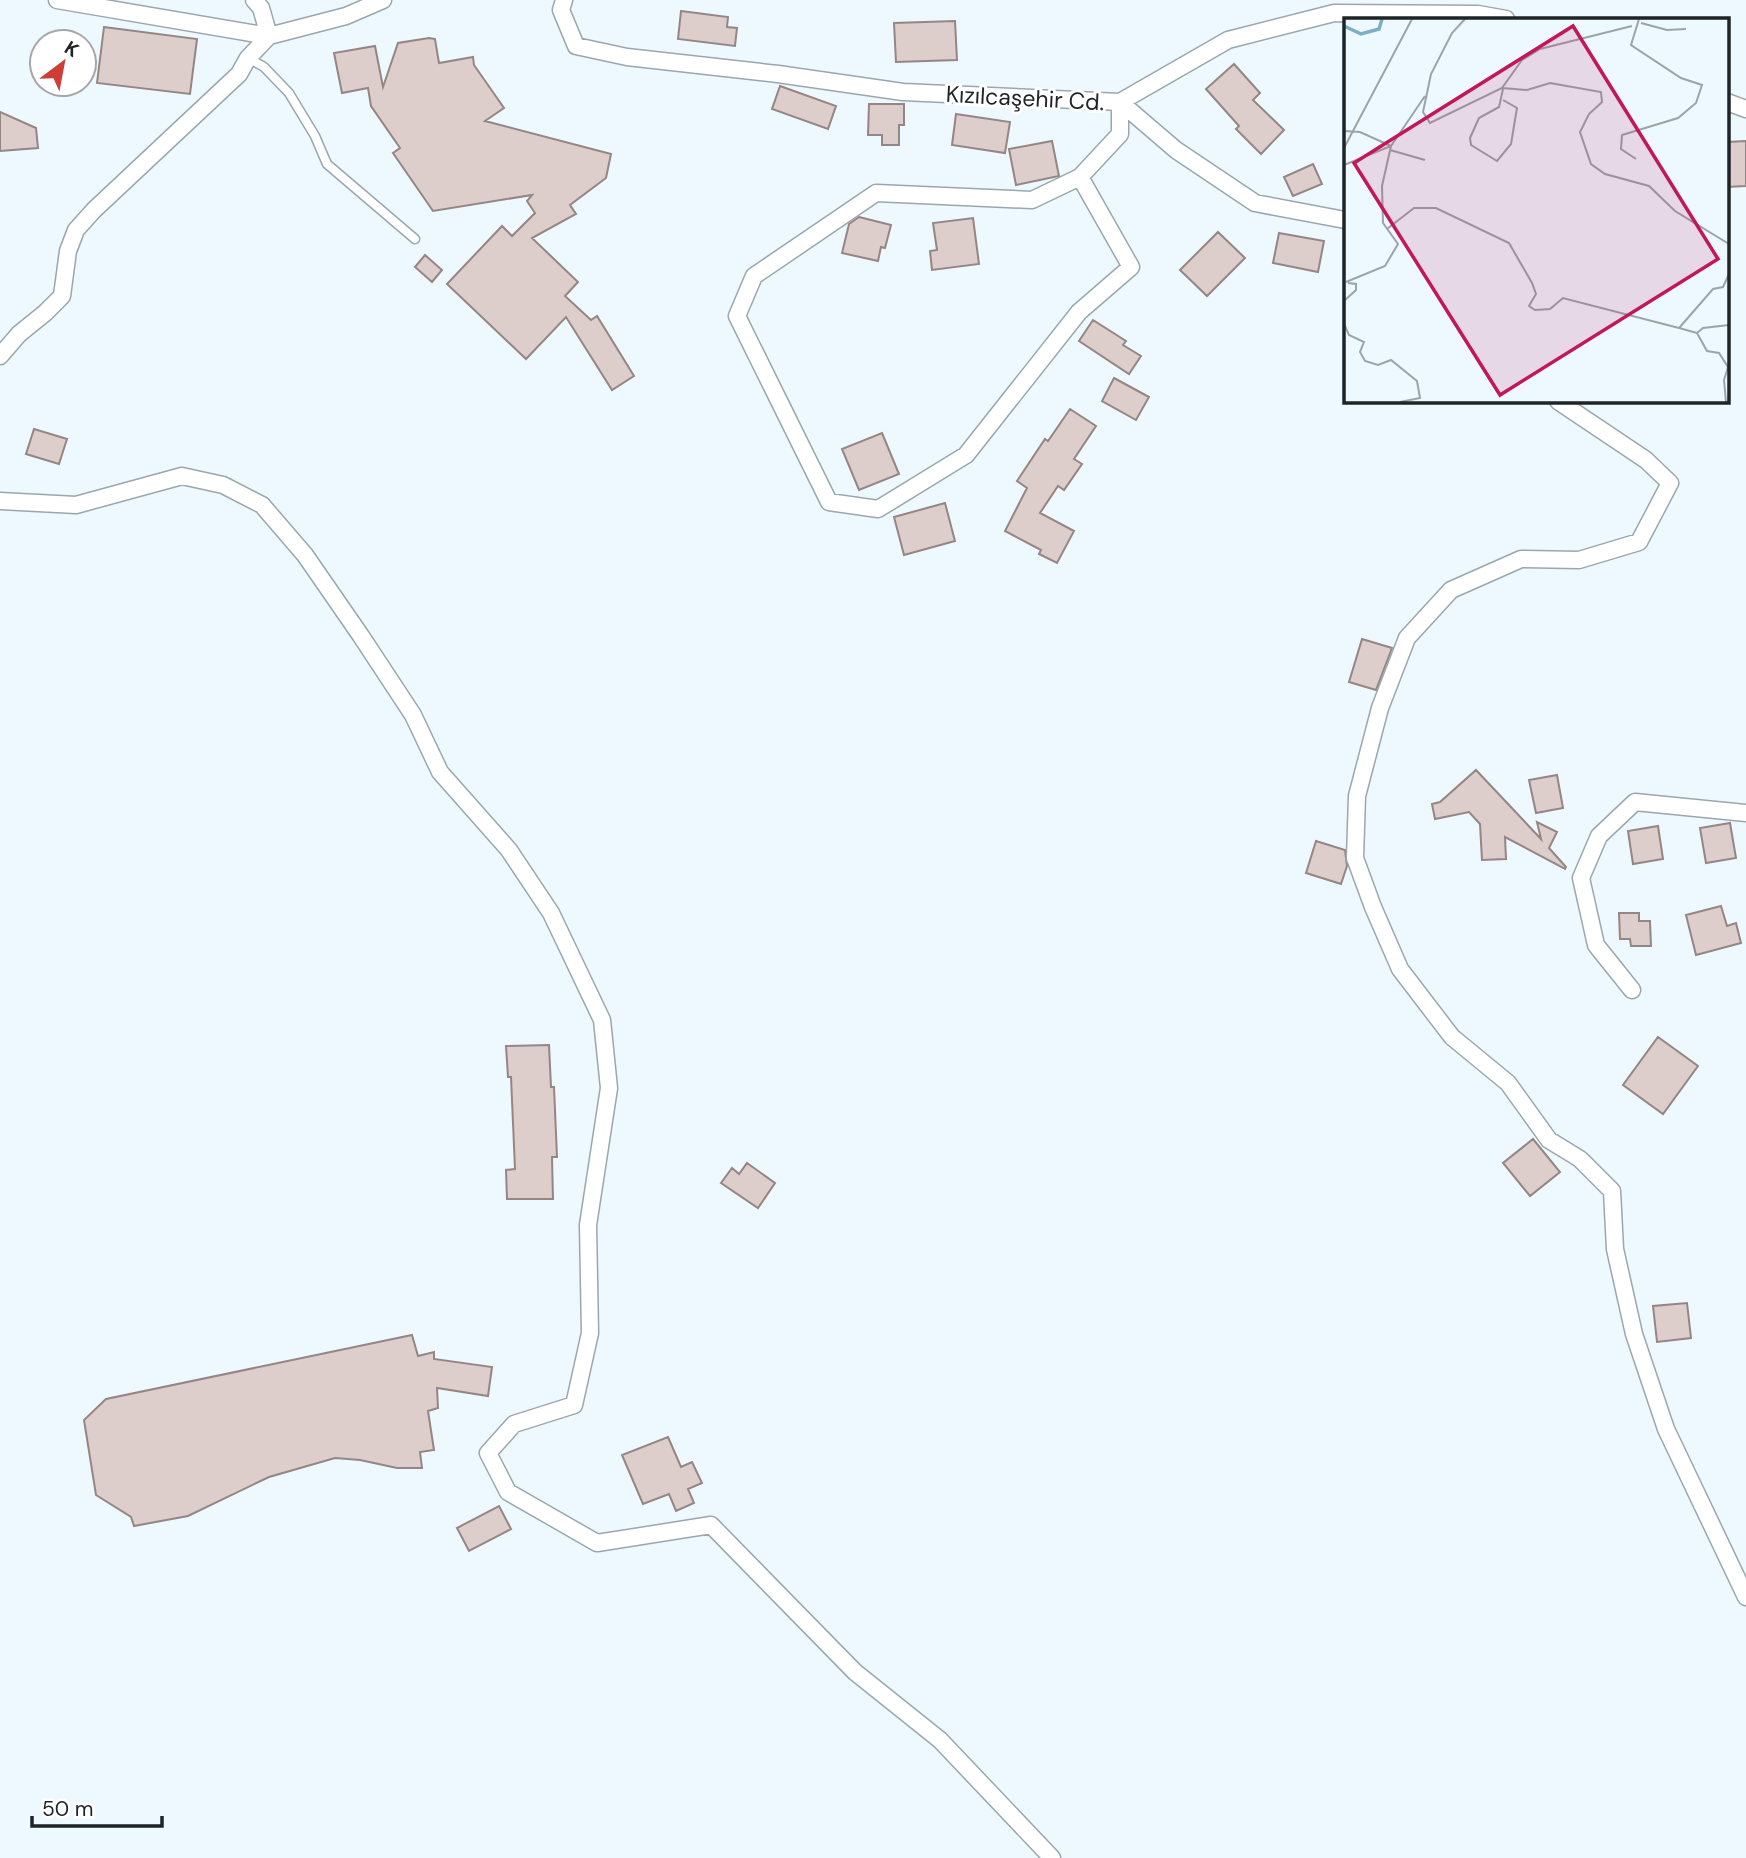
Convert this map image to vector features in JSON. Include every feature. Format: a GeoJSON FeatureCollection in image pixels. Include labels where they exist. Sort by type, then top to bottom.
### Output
{"type":"FeatureCollection","features":[{"type":"Feature","properties":{"kind":"street"},"geometry":{"type":"LineString","coordinates":[[57,0],[269,36],[346,16],[383,0]]}},
{"type":"Feature","properties":{"kind":"street"},"geometry":{"type":"LineString","coordinates":[[254,0],[261,9],[269,36]]}},
{"type":"Feature","properties":{"kind":"street","name":"Kızılcaşehir Cd."},"geometry":{"type":"LineString","coordinates":[[564,0],[561,10],[576,46],[627,57],[778,74],[903,92],[1120,102],[1228,40],[1334,13],[1478,14],[1500,18]]}},
{"type":"Feature","properties":{"kind":"street"},"geometry":{"type":"LineString","coordinates":[[0,356],[19,334],[62,296],[68,251],[76,230],[239,74],[248,58],[269,36]]}},
{"type":"Feature","properties":{"kind":"street"},"geometry":{"type":"LineString","coordinates":[[1080,177],[1131,267],[1079,312],[967,455],[878,509],[829,502],[737,316],[754,276],[876,193],[1032,200],[1080,177],[1120,134],[1120,102]]}},
{"type":"Feature","properties":{"kind":"street"},"geometry":{"type":"LineString","coordinates":[[1120,102],[1176,150],[1255,203],[1344,220]]}},
{"type":"Feature","properties":{"kind":"street"},"geometry":{"type":"LineString","coordinates":[[1728,102],[1746,109]]}},
{"type":"Feature","properties":{"kind":"street"},"geometry":{"type":"LineString","coordinates":[[1559,402],[1646,460],[1670,483],[1639,542],[1579,560],[1521,559],[1451,590],[1407,638],[1380,708],[1357,796],[1355,858],[1400,969],[1452,1037],[1508,1083],[1549,1140],[1580,1159],[1612,1191],[1615,1249],[1634,1334],[1666,1429],[1746,1597]]}},
{"type":"Feature","properties":{"kind":"street"},"geometry":{"type":"LineString","coordinates":[[0,501],[76,505],[182,476],[223,485],[261,505],[305,555],[413,716],[440,772],[509,850],[551,913],[602,1020],[609,1088],[588,1225],[590,1333],[574,1405],[514,1424],[488,1453],[508,1492],[597,1543],[711,1525],[855,1672],[940,1740],[1052,1858]]}},
{"type":"Feature","properties":{"kind":"street"},"geometry":{"type":"LineString","coordinates":[[1632,990],[1596,946],[1581,878],[1599,836],[1636,802],[1746,813]]}},
{"type":"Feature","properties":{"kind":"lane"},"geometry":{"type":"LineString","coordinates":[[248,58],[264,67],[289,93],[315,136],[327,164],[415,239]]}},
{"type":"Feature","properties":{"kind":"building"},"geometry":{"type":"Polygon","coordinates":[[[681,11],[728,17],[727,27],[737,28],[735,46],[678,39],[681,11]]]}},
{"type":"Feature","properties":{"kind":"building"},"geometry":{"type":"Polygon","coordinates":[[[955,21],[957,60],[896,62],[894,23],[955,21]]]}},
{"type":"Feature","properties":{"kind":"building"},"geometry":{"type":"Polygon","coordinates":[[[104,27],[197,39],[190,94],[98,83],[104,27]]]}},
{"type":"Feature","properties":{"kind":"building"},"geometry":{"type":"Polygon","coordinates":[[[435,39],[439,63],[473,57],[474,65],[504,108],[485,121],[611,154],[606,178],[570,205],[576,214],[532,238],[578,282],[565,296],[591,320],[597,316],[634,376],[612,390],[566,317],[526,359],[447,284],[502,226],[512,236],[535,213],[527,201],[532,195],[433,211],[393,153],[400,148],[371,106],[368,88],[342,93],[334,53],[375,46],[383,87],[398,43],[435,39]]]}},
{"type":"Feature","properties":{"kind":"building"},"geometry":{"type":"Polygon","coordinates":[[[1234,64],[1260,93],[1253,100],[1284,130],[1261,154],[1236,129],[1239,126],[1206,89],[1234,64]]]}},
{"type":"Feature","properties":{"kind":"building"},"geometry":{"type":"Polygon","coordinates":[[[780,86],[836,106],[828,129],[772,109],[780,86]]]}},
{"type":"Feature","properties":{"kind":"building"},"geometry":{"type":"Polygon","coordinates":[[[869,104],[904,104],[904,125],[899,125],[899,145],[882,145],[882,135],[868,135],[869,104]]]}},
{"type":"Feature","properties":{"kind":"building"},"geometry":{"type":"Polygon","coordinates":[[[0,112],[36,128],[38,148],[0,151],[0,112]]]}},
{"type":"Feature","properties":{"kind":"building"},"geometry":{"type":"Polygon","coordinates":[[[956,114],[1010,122],[1005,153],[952,145],[956,114]]]}},
{"type":"Feature","properties":{"kind":"building"},"geometry":{"type":"Polygon","coordinates":[[[1052,141],[1059,176],[1016,185],[1009,149],[1052,141]]]}},
{"type":"Feature","properties":{"kind":"building"},"geometry":{"type":"Polygon","coordinates":[[[1746,141],[1746,186],[1728,187],[1728,142],[1746,141]]]}},
{"type":"Feature","properties":{"kind":"building"},"geometry":{"type":"Polygon","coordinates":[[[1313,164],[1322,184],[1293,196],[1284,177],[1313,164]]]}},
{"type":"Feature","properties":{"kind":"building"},"geometry":{"type":"Polygon","coordinates":[[[859,217],[891,225],[885,248],[881,247],[878,261],[842,253],[849,224],[859,217]]]}},
{"type":"Feature","properties":{"kind":"building"},"geometry":{"type":"Polygon","coordinates":[[[973,218],[979,264],[932,270],[930,251],[937,250],[933,223],[973,218]]]}},
{"type":"Feature","properties":{"kind":"building"},"geometry":{"type":"Polygon","coordinates":[[[1218,232],[1245,258],[1207,296],[1180,270],[1218,232]]]}},
{"type":"Feature","properties":{"kind":"building"},"geometry":{"type":"Polygon","coordinates":[[[1279,233],[1324,241],[1318,272],[1273,263],[1279,233]]]}},
{"type":"Feature","properties":{"kind":"building"},"geometry":{"type":"Polygon","coordinates":[[[425,255],[442,270],[432,282],[415,267],[425,255]]]}},
{"type":"Feature","properties":{"kind":"building"},"geometry":{"type":"Polygon","coordinates":[[[1093,320],[1126,341],[1123,345],[1141,356],[1129,374],[1079,341],[1093,320]]]}},
{"type":"Feature","properties":{"kind":"building"},"geometry":{"type":"Polygon","coordinates":[[[1114,378],[1149,397],[1136,420],[1102,401],[1114,378]]]}},
{"type":"Feature","properties":{"kind":"building"},"geometry":{"type":"Polygon","coordinates":[[[1070,409],[1096,426],[1074,459],[1082,464],[1064,490],[1058,486],[1040,513],[1074,531],[1057,563],[1039,554],[1041,550],[1005,531],[1027,488],[1017,481],[1045,439],[1048,441],[1070,409]]]}},
{"type":"Feature","properties":{"kind":"building"},"geometry":{"type":"Polygon","coordinates":[[[34,429],[67,439],[59,464],[26,454],[34,429]]]}},
{"type":"Feature","properties":{"kind":"building"},"geometry":{"type":"Polygon","coordinates":[[[882,433],[899,474],[859,490],[842,449],[882,433]]]}},
{"type":"Feature","properties":{"kind":"building"},"geometry":{"type":"Polygon","coordinates":[[[945,503],[955,541],[904,555],[894,517],[945,503]]]}},
{"type":"Feature","properties":{"kind":"building"},"geometry":{"type":"Polygon","coordinates":[[[1362,639],[1392,648],[1376,690],[1349,682],[1362,639]]]}},
{"type":"Feature","properties":{"kind":"building"},"geometry":{"type":"Polygon","coordinates":[[[1476,770],[1541,839],[1537,822],[1557,832],[1549,848],[1565,869],[1505,837],[1506,859],[1482,860],[1480,824],[1469,812],[1435,819],[1432,804],[1440,802],[1476,770]]]}},
{"type":"Feature","properties":{"kind":"building"},"geometry":{"type":"Polygon","coordinates":[[[1557,775],[1563,808],[1536,813],[1529,780],[1557,775]]]}},
{"type":"Feature","properties":{"kind":"building"},"geometry":{"type":"Polygon","coordinates":[[[1730,823],[1736,858],[1706,863],[1700,828],[1730,823]]]}},
{"type":"Feature","properties":{"kind":"building"},"geometry":{"type":"Polygon","coordinates":[[[1658,826],[1663,859],[1633,864],[1628,831],[1658,826]]]}},
{"type":"Feature","properties":{"kind":"building"},"geometry":{"type":"Polygon","coordinates":[[[1316,841],[1345,850],[1347,866],[1341,884],[1306,873],[1316,841]]]}},
{"type":"Feature","properties":{"kind":"building"},"geometry":{"type":"Polygon","coordinates":[[[1721,906],[1727,926],[1736,923],[1741,943],[1696,955],[1686,915],[1721,906]]]}},
{"type":"Feature","properties":{"kind":"building"},"geometry":{"type":"Polygon","coordinates":[[[1619,913],[1639,913],[1639,921],[1650,921],[1651,946],[1631,946],[1630,939],[1620,939],[1619,913]]]}},
{"type":"Feature","properties":{"kind":"building"},"geometry":{"type":"Polygon","coordinates":[[[1658,1037],[1698,1066],[1663,1114],[1623,1085],[1658,1037]]]}},
{"type":"Feature","properties":{"kind":"building"},"geometry":{"type":"Polygon","coordinates":[[[549,1045],[557,1157],[552,1157],[553,1199],[507,1199],[506,1170],[515,1169],[511,1077],[508,1077],[506,1046],[549,1045]]]}},
{"type":"Feature","properties":{"kind":"building"},"geometry":{"type":"Polygon","coordinates":[[[1533,1139],[1560,1172],[1530,1196],[1503,1163],[1533,1139]]]}},
{"type":"Feature","properties":{"kind":"building"},"geometry":{"type":"Polygon","coordinates":[[[747,1163],[775,1183],[758,1208],[721,1183],[732,1168],[739,1174],[747,1163]]]}},
{"type":"Feature","properties":{"kind":"building"},"geometry":{"type":"Polygon","coordinates":[[[1687,1303],[1691,1338],[1657,1342],[1653,1306],[1687,1303]]]}},
{"type":"Feature","properties":{"kind":"building"},"geometry":{"type":"Polygon","coordinates":[[[412,1335],[418,1356],[434,1352],[434,1359],[492,1367],[488,1396],[437,1388],[438,1408],[428,1411],[434,1450],[420,1452],[422,1468],[397,1468],[335,1458],[269,1477],[188,1516],[134,1526],[131,1517],[96,1495],[84,1420],[106,1399],[412,1335]]]}},
{"type":"Feature","properties":{"kind":"building"},"geometry":{"type":"Polygon","coordinates":[[[668,1437],[681,1467],[692,1462],[702,1483],[688,1489],[694,1503],[676,1511],[669,1494],[643,1504],[622,1455],[668,1437]]]}},
{"type":"Feature","properties":{"kind":"building"},"geometry":{"type":"Polygon","coordinates":[[[499,1506],[511,1529],[469,1551],[457,1528],[499,1506]]]}}]}
